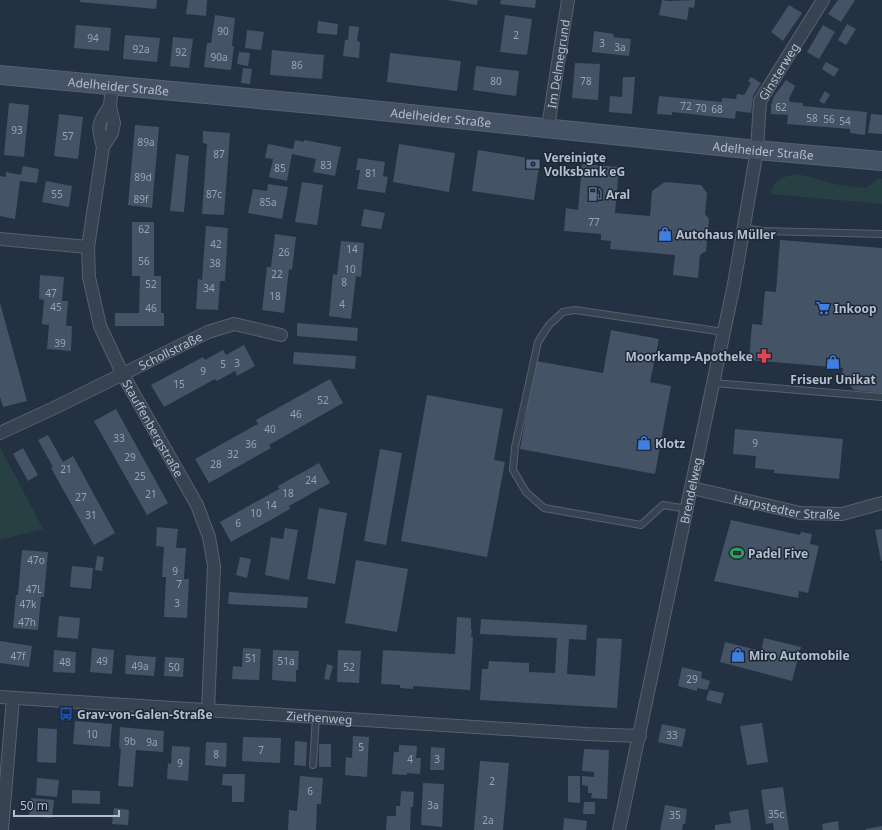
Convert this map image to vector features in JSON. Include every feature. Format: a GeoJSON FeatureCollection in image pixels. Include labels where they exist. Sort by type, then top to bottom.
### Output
{"type":"FeatureCollection","features":[{"type":"Feature","properties":{"kind":"main road","name":"Adelheider Straße"},"geometry":{"type":"LineString","coordinates":[[0,75],[323,105],[548,127],[757,150],[882,161]]}},
{"type":"Feature","properties":{"kind":"street","name":"Im Delmegrund"},"geometry":{"type":"LineString","coordinates":[[548,127],[568,0]]}},
{"type":"Feature","properties":{"kind":"street","name":"Ginsterweg"},"geometry":{"type":"LineString","coordinates":[[757,150],[760,101],[823,0]]}},
{"type":"Feature","properties":{"kind":"street","name":"Stauffenbergstraße"},"geometry":{"type":"LineString","coordinates":[[112,86],[110,106],[100,119],[98,130],[103,147],[88,247],[89,277],[100,326],[123,374],[197,505],[209,537],[214,566],[208,710]]}},
{"type":"Feature","properties":{"kind":"street","name":"Brendelweg"},"geometry":{"type":"LineString","coordinates":[[619,830],[714,383],[744,228],[757,150]]}},
{"type":"Feature","properties":{"kind":"street"},"geometry":{"type":"LineString","coordinates":[[0,239],[88,247]]}},
{"type":"Feature","properties":{"kind":"street","name":"Schollstraße"},"geometry":{"type":"LineString","coordinates":[[0,433],[208,332],[234,324],[281,335]]}},
{"type":"Feature","properties":{"kind":"street","name":"Harpstedter Straße"},"geometry":{"type":"LineString","coordinates":[[692,488],[800,513],[842,514],[882,503]]}},
{"type":"Feature","properties":{"kind":"street","name":"Ziethenweg"},"geometry":{"type":"LineString","coordinates":[[0,697],[586,734],[640,736]]}},
{"type":"Feature","properties":{"kind":"street"},"geometry":{"type":"LineString","coordinates":[[2,830],[13,698]]}},
{"type":"Feature","properties":{"kind":"lane"},"geometry":{"type":"LineString","coordinates":[[744,228],[763,231],[882,234]]}},
{"type":"Feature","properties":{"kind":"lane"},"geometry":{"type":"LineString","coordinates":[[688,509],[663,505],[641,525],[544,508],[526,492],[513,470],[515,447],[538,342],[549,325],[563,312],[574,310],[724,332]]}},
{"type":"Feature","properties":{"kind":"lane"},"geometry":{"type":"LineString","coordinates":[[714,383],[882,397]]}},
{"type":"Feature","properties":{"kind":"lane"},"geometry":{"type":"LineString","coordinates":[[313,765],[316,717]]}},
{"type":"Feature","properties":{"kind":"green space"},"geometry":{"type":"Polygon","coordinates":[[[798,174],[839,185],[866,188],[878,179],[882,179],[882,204],[770,194],[777,181],[783,177],[798,174]]]}},
{"type":"Feature","properties":{"kind":"green space"},"geometry":{"type":"Polygon","coordinates":[[[0,447],[43,529],[0,540],[0,447]]]}},
{"type":"Feature","properties":{"kind":"building"},"geometry":{"type":"Polygon","coordinates":[[[80,0],[157,0],[156,9],[80,2],[80,0]]]}},
{"type":"Feature","properties":{"kind":"building"},"geometry":{"type":"Polygon","coordinates":[[[188,0],[207,0],[206,16],[186,14],[188,0]]]}},
{"type":"Feature","properties":{"kind":"building"},"geometry":{"type":"Polygon","coordinates":[[[447,0],[478,0],[477,5],[447,0]]]}},
{"type":"Feature","properties":{"kind":"building"},"geometry":{"type":"Polygon","coordinates":[[[501,0],[536,0],[535,8],[500,4],[501,0]]]}},
{"type":"Feature","properties":{"kind":"building"},"geometry":{"type":"Polygon","coordinates":[[[662,0],[695,0],[694,8],[689,7],[687,20],[659,15],[662,0]]]}},
{"type":"Feature","properties":{"kind":"building"},"geometry":{"type":"Polygon","coordinates":[[[838,0],[855,0],[841,22],[828,14],[838,0]]]}},
{"type":"Feature","properties":{"kind":"building"},"geometry":{"type":"Polygon","coordinates":[[[789,5],[802,13],[783,41],[771,32],[789,5]]]}},
{"type":"Feature","properties":{"kind":"building"},"geometry":{"type":"Polygon","coordinates":[[[215,15],[235,18],[231,70],[204,67],[207,43],[211,43],[215,15]]]}},
{"type":"Feature","properties":{"kind":"building"},"geometry":{"type":"Polygon","coordinates":[[[505,15],[532,19],[527,55],[500,52],[505,15]]]}},
{"type":"Feature","properties":{"kind":"building"},"geometry":{"type":"Polygon","coordinates":[[[318,21],[338,24],[337,35],[317,33],[318,21]]]}},
{"type":"Feature","properties":{"kind":"building"},"geometry":{"type":"Polygon","coordinates":[[[847,24],[856,29],[846,45],[838,40],[847,24]]]}},
{"type":"Feature","properties":{"kind":"building"},"geometry":{"type":"Polygon","coordinates":[[[76,25],[111,28],[109,51],[74,48],[76,25]]]}},
{"type":"Feature","properties":{"kind":"building"},"geometry":{"type":"Polygon","coordinates":[[[823,25],[835,32],[819,59],[807,52],[823,25]]]}},
{"type":"Feature","properties":{"kind":"building"},"geometry":{"type":"Polygon","coordinates":[[[349,26],[359,27],[357,41],[360,42],[359,58],[343,56],[345,40],[348,40],[349,26]]]}},
{"type":"Feature","properties":{"kind":"building"},"geometry":{"type":"Polygon","coordinates":[[[247,30],[264,32],[261,50],[245,48],[247,30]]]}},
{"type":"Feature","properties":{"kind":"building"},"geometry":{"type":"Polygon","coordinates":[[[594,31],[614,34],[613,37],[631,39],[629,56],[592,52],[594,31]]]}},
{"type":"Feature","properties":{"kind":"building"},"geometry":{"type":"Polygon","coordinates":[[[125,35],[160,38],[157,62],[123,59],[125,35]]]}},
{"type":"Feature","properties":{"kind":"building"},"geometry":{"type":"Polygon","coordinates":[[[173,37],[193,39],[189,68],[170,66],[173,37]]]}},
{"type":"Feature","properties":{"kind":"building"},"geometry":{"type":"Polygon","coordinates":[[[272,50],[324,55],[322,79],[270,75],[272,50]]]}},
{"type":"Feature","properties":{"kind":"building"},"geometry":{"type":"Polygon","coordinates":[[[239,52],[250,53],[248,66],[237,64],[239,52]]]}},
{"type":"Feature","properties":{"kind":"building"},"geometry":{"type":"Polygon","coordinates":[[[390,53],[461,61],[457,91],[387,82],[390,53]]]}},
{"type":"Feature","properties":{"kind":"building"},"geometry":{"type":"Polygon","coordinates":[[[826,62],[839,69],[834,77],[822,69],[826,62]]]}},
{"type":"Feature","properties":{"kind":"building"},"geometry":{"type":"Polygon","coordinates":[[[575,63],[600,64],[598,100],[572,98],[575,63]]]}},
{"type":"Feature","properties":{"kind":"building"},"geometry":{"type":"Polygon","coordinates":[[[476,66],[519,71],[516,96],[473,90],[476,66]]]}},
{"type":"Feature","properties":{"kind":"building"},"geometry":{"type":"Polygon","coordinates":[[[243,68],[252,69],[250,84],[241,83],[243,68]]]}},
{"type":"Feature","properties":{"kind":"building"},"geometry":{"type":"Polygon","coordinates":[[[623,77],[635,77],[632,114],[609,112],[610,96],[622,97],[623,77]]]}},
{"type":"Feature","properties":{"kind":"building"},"geometry":{"type":"Polygon","coordinates":[[[751,77],[761,83],[753,96],[751,113],[736,111],[735,119],[672,112],[672,115],[657,114],[659,96],[722,102],[722,98],[736,99],[737,94],[744,95],[751,83],[748,81],[751,77]]]}},
{"type":"Feature","properties":{"kind":"building"},"geometry":{"type":"Polygon","coordinates":[[[786,80],[795,86],[789,99],[790,102],[803,103],[803,106],[867,112],[865,135],[850,133],[850,129],[787,124],[788,115],[771,114],[771,105],[774,96],[786,80]]]}},
{"type":"Feature","properties":{"kind":"building"},"geometry":{"type":"Polygon","coordinates":[[[825,91],[830,95],[824,104],[819,101],[825,91]]]}},
{"type":"Feature","properties":{"kind":"building"},"geometry":{"type":"Polygon","coordinates":[[[9,103],[29,105],[24,157],[4,155],[9,103]]]}},
{"type":"Feature","properties":{"kind":"building"},"geometry":{"type":"Polygon","coordinates":[[[59,114],[83,117],[78,159],[54,156],[59,114]]]}},
{"type":"Feature","properties":{"kind":"building"},"geometry":{"type":"Polygon","coordinates":[[[871,114],[882,115],[882,134],[868,133],[871,114]]]}},
{"type":"Feature","properties":{"kind":"building"},"geometry":{"type":"Polygon","coordinates":[[[135,125],[159,127],[152,208],[128,205],[135,125]]]}},
{"type":"Feature","properties":{"kind":"building"},"geometry":{"type":"Polygon","coordinates":[[[203,131],[230,133],[224,215],[202,214],[207,144],[203,143],[203,131]]]}},
{"type":"Feature","properties":{"kind":"building"},"geometry":{"type":"Polygon","coordinates":[[[295,140],[304,142],[304,140],[341,147],[335,176],[313,172],[316,159],[292,154],[287,181],[269,177],[273,159],[265,158],[268,144],[293,149],[295,140]]]}},
{"type":"Feature","properties":{"kind":"building"},"geometry":{"type":"Polygon","coordinates":[[[399,144],[455,153],[449,192],[393,182],[399,144]]]}},
{"type":"Feature","properties":{"kind":"building"},"geometry":{"type":"Polygon","coordinates":[[[478,150],[540,160],[534,200],[472,191],[478,150]]]}},
{"type":"Feature","properties":{"kind":"building"},"geometry":{"type":"Polygon","coordinates":[[[176,154],[189,156],[184,212],[170,211],[176,154]]]}},
{"type":"Feature","properties":{"kind":"building"},"geometry":{"type":"Polygon","coordinates":[[[358,158],[385,162],[383,176],[388,177],[385,193],[357,189],[360,170],[356,170],[358,158]]]}},
{"type":"Feature","properties":{"kind":"building","name":"Autohaus Müller"},"geometry":{"type":"Polygon","coordinates":[[[582,164],[619,167],[615,213],[650,216],[652,191],[665,182],[701,185],[707,193],[705,214],[709,219],[706,251],[700,255],[698,278],[673,275],[675,255],[610,249],[611,241],[601,240],[601,234],[564,231],[566,208],[578,210],[582,164]]]}},
{"type":"Feature","properties":{"kind":"building"},"geometry":{"type":"Polygon","coordinates":[[[23,166],[39,169],[37,183],[20,181],[15,219],[0,216],[0,176],[6,177],[6,172],[21,175],[23,166]]]}},
{"type":"Feature","properties":{"kind":"building"},"geometry":{"type":"Polygon","coordinates":[[[46,181],[72,186],[69,207],[42,202],[46,181]]]}},
{"type":"Feature","properties":{"kind":"building"},"geometry":{"type":"Polygon","coordinates":[[[302,182],[323,185],[317,225],[295,222],[302,182]]]}},
{"type":"Feature","properties":{"kind":"building"},"geometry":{"type":"Polygon","coordinates":[[[268,184],[288,187],[282,219],[248,213],[253,189],[267,191],[268,184]]]}},
{"type":"Feature","properties":{"kind":"building"},"geometry":{"type":"Polygon","coordinates":[[[364,209],[385,213],[381,229],[361,226],[364,209]]]}},
{"type":"Feature","properties":{"kind":"building"},"geometry":{"type":"Polygon","coordinates":[[[132,222],[154,222],[154,276],[161,276],[161,313],[164,313],[164,326],[115,326],[115,313],[139,313],[140,276],[132,276],[132,222]]]}},
{"type":"Feature","properties":{"kind":"building"},"geometry":{"type":"Polygon","coordinates":[[[206,226],[228,228],[225,281],[220,281],[218,310],[196,309],[198,279],[202,280],[206,226]]]}},
{"type":"Feature","properties":{"kind":"building"},"geometry":{"type":"Polygon","coordinates":[[[275,234],[296,237],[292,270],[289,269],[284,313],[262,310],[267,267],[271,267],[275,234]]]}},
{"type":"Feature","properties":{"kind":"building","name":"Inkoop"},"geometry":{"type":"Polygon","coordinates":[[[780,240],[882,248],[882,393],[854,390],[842,377],[843,368],[749,360],[752,324],[762,325],[765,291],[776,292],[780,240]]]}},
{"type":"Feature","properties":{"kind":"building"},"geometry":{"type":"Polygon","coordinates":[[[341,241],[364,243],[361,277],[356,276],[351,319],[329,316],[333,274],[337,275],[341,241]]]}},
{"type":"Feature","properties":{"kind":"building"},"geometry":{"type":"Polygon","coordinates":[[[40,275],[64,277],[62,301],[68,301],[66,326],[72,326],[71,351],[47,349],[49,325],[42,324],[44,300],[39,299],[40,275]]]}},
{"type":"Feature","properties":{"kind":"building"},"geometry":{"type":"Polygon","coordinates":[[[0,303],[27,401],[3,407],[0,397],[0,303]]]}},
{"type":"Feature","properties":{"kind":"building"},"geometry":{"type":"Polygon","coordinates":[[[297,323],[358,328],[357,341],[297,336],[297,323]]]}},
{"type":"Feature","properties":{"kind":"building"},"geometry":{"type":"Polygon","coordinates":[[[611,330],[659,339],[650,382],[671,386],[655,474],[520,449],[536,361],[603,373],[611,330]]]}},
{"type":"Feature","properties":{"kind":"building"},"geometry":{"type":"Polygon","coordinates":[[[244,345],[255,366],[237,376],[235,371],[217,381],[215,379],[164,407],[151,385],[203,357],[205,360],[223,350],[226,355],[244,345]]]}},
{"type":"Feature","properties":{"kind":"building"},"geometry":{"type":"Polygon","coordinates":[[[294,352],[356,356],[355,369],[293,364],[294,352]]]}},
{"type":"Feature","properties":{"kind":"building"},"geometry":{"type":"Polygon","coordinates":[[[330,379],[343,403],[269,445],[271,448],[209,483],[195,459],[258,424],[256,420],[330,379]]]}},
{"type":"Feature","properties":{"kind":"building"},"geometry":{"type":"Polygon","coordinates":[[[427,395],[503,409],[494,460],[505,462],[487,557],[401,541],[427,395]]]}},
{"type":"Feature","properties":{"kind":"building"},"geometry":{"type":"Polygon","coordinates":[[[116,409],[168,503],[147,515],[94,421],[116,409]]]}},
{"type":"Feature","properties":{"kind":"building"},"geometry":{"type":"Polygon","coordinates":[[[735,429],[843,439],[839,479],[774,473],[774,470],[755,468],[756,456],[733,454],[735,429]]]}},
{"type":"Feature","properties":{"kind":"building"},"geometry":{"type":"Polygon","coordinates":[[[48,435],[63,462],[73,456],[115,533],[94,545],[51,468],[53,467],[38,440],[48,435]]]}},
{"type":"Feature","properties":{"kind":"building"},"geometry":{"type":"Polygon","coordinates":[[[23,448],[38,475],[28,481],[13,454],[23,448]]]}},
{"type":"Feature","properties":{"kind":"building"},"geometry":{"type":"Polygon","coordinates":[[[380,449],[402,453],[386,545],[364,541],[380,449]]]}},
{"type":"Feature","properties":{"kind":"building"},"geometry":{"type":"Polygon","coordinates":[[[319,463],[330,483],[289,506],[290,509],[231,542],[220,522],[279,489],[278,486],[319,463]]]}},
{"type":"Feature","properties":{"kind":"building"},"geometry":{"type":"Polygon","coordinates":[[[319,508],[347,513],[335,584],[307,579],[319,508]]]}},
{"type":"Feature","properties":{"kind":"building"},"geometry":{"type":"Polygon","coordinates":[[[731,520],[800,535],[801,532],[812,534],[810,544],[819,546],[808,593],[799,591],[798,598],[714,581],[731,520]]]}},
{"type":"Feature","properties":{"kind":"building"},"geometry":{"type":"Polygon","coordinates":[[[157,527],[178,529],[176,548],[186,548],[184,579],[189,579],[187,618],[164,617],[166,577],[162,577],[164,547],[156,546],[157,527]]]}},
{"type":"Feature","properties":{"kind":"building"},"geometry":{"type":"Polygon","coordinates":[[[285,528],[298,530],[289,580],[265,575],[271,537],[283,539],[285,528]]]}},
{"type":"Feature","properties":{"kind":"building"},"geometry":{"type":"Polygon","coordinates":[[[882,529],[882,561],[881,561],[875,530],[882,529]]]}},
{"type":"Feature","properties":{"kind":"building"},"geometry":{"type":"Polygon","coordinates":[[[22,550],[48,552],[44,597],[41,597],[38,630],[13,628],[22,550]]]}},
{"type":"Feature","properties":{"kind":"building"},"geometry":{"type":"Polygon","coordinates":[[[97,556],[104,557],[102,571],[95,570],[97,556]]]}},
{"type":"Feature","properties":{"kind":"building"},"geometry":{"type":"Polygon","coordinates":[[[240,557],[251,559],[247,578],[236,575],[240,557]]]}},
{"type":"Feature","properties":{"kind":"building"},"geometry":{"type":"Polygon","coordinates":[[[356,560],[408,569],[397,632],[345,623],[356,560]]]}},
{"type":"Feature","properties":{"kind":"building"},"geometry":{"type":"Polygon","coordinates":[[[72,566],[93,568],[91,589],[70,587],[72,566]]]}},
{"type":"Feature","properties":{"kind":"building"},"geometry":{"type":"Polygon","coordinates":[[[229,592],[308,597],[307,608],[228,604],[229,592]]]}},
{"type":"Feature","properties":{"kind":"building"},"geometry":{"type":"Polygon","coordinates":[[[59,616],[80,618],[78,639],[57,637],[59,616]]]}},
{"type":"Feature","properties":{"kind":"building"},"geometry":{"type":"Polygon","coordinates":[[[457,617],[471,618],[471,637],[473,637],[470,690],[413,686],[413,689],[400,688],[400,685],[381,684],[383,650],[455,654],[457,617]]]}},
{"type":"Feature","properties":{"kind":"building"},"geometry":{"type":"Polygon","coordinates":[[[481,619],[587,625],[586,640],[569,639],[567,674],[595,676],[597,638],[622,639],[617,708],[480,700],[482,669],[488,669],[489,661],[529,663],[529,672],[555,673],[557,638],[480,634],[481,619]]]}},
{"type":"Feature","properties":{"kind":"building"},"geometry":{"type":"Polygon","coordinates":[[[764,638],[801,647],[792,681],[720,662],[725,642],[761,651],[764,638]]]}},
{"type":"Feature","properties":{"kind":"building"},"geometry":{"type":"Polygon","coordinates":[[[0,641],[32,646],[29,667],[0,663],[0,641]]]}},
{"type":"Feature","properties":{"kind":"building"},"geometry":{"type":"Polygon","coordinates":[[[92,648],[114,650],[112,674],[90,672],[92,648]]]}},
{"type":"Feature","properties":{"kind":"building"},"geometry":{"type":"Polygon","coordinates":[[[243,648],[261,649],[259,680],[232,679],[233,666],[242,667],[243,648]]]}},
{"type":"Feature","properties":{"kind":"building"},"geometry":{"type":"Polygon","coordinates":[[[54,650],[76,652],[75,673],[53,672],[54,650]]]}},
{"type":"Feature","properties":{"kind":"building"},"geometry":{"type":"Polygon","coordinates":[[[273,650],[299,651],[296,682],[272,680],[273,650]]]}},
{"type":"Feature","properties":{"kind":"building"},"geometry":{"type":"Polygon","coordinates":[[[338,650],[361,651],[359,683],[337,682],[338,650]]]}},
{"type":"Feature","properties":{"kind":"building"},"geometry":{"type":"Polygon","coordinates":[[[126,655],[156,657],[154,676],[125,674],[126,655]]]}},
{"type":"Feature","properties":{"kind":"building"},"geometry":{"type":"Polygon","coordinates":[[[165,657],[184,658],[183,677],[164,676],[165,657]]]}},
{"type":"Feature","properties":{"kind":"building"},"geometry":{"type":"Polygon","coordinates":[[[327,664],[333,666],[329,680],[324,679],[327,664]]]}},
{"type":"Feature","properties":{"kind":"building"},"geometry":{"type":"Polygon","coordinates":[[[682,667],[702,672],[701,678],[710,681],[707,690],[697,688],[697,691],[678,686],[682,667]]]}},
{"type":"Feature","properties":{"kind":"building"},"geometry":{"type":"Polygon","coordinates":[[[709,690],[724,693],[721,704],[706,700],[709,690]]]}},
{"type":"Feature","properties":{"kind":"building"},"geometry":{"type":"Polygon","coordinates":[[[75,721],[112,724],[110,747],[73,744],[75,721]]]}},
{"type":"Feature","properties":{"kind":"building"},"geometry":{"type":"Polygon","coordinates":[[[762,723],[768,762],[747,765],[740,726],[762,723]]]}},
{"type":"Feature","properties":{"kind":"building"},"geometry":{"type":"Polygon","coordinates":[[[662,724],[686,729],[682,747],[658,742],[662,724]]]}},
{"type":"Feature","properties":{"kind":"building"},"geometry":{"type":"Polygon","coordinates":[[[120,727],[164,731],[163,752],[136,750],[133,787],[118,786],[121,749],[119,748],[120,727]]]}},
{"type":"Feature","properties":{"kind":"building"},"geometry":{"type":"Polygon","coordinates":[[[38,728],[57,729],[56,763],[37,762],[38,728]]]}},
{"type":"Feature","properties":{"kind":"building"},"geometry":{"type":"Polygon","coordinates":[[[353,736],[369,737],[367,777],[345,775],[346,757],[352,758],[353,736]]]}},
{"type":"Feature","properties":{"kind":"building"},"geometry":{"type":"Polygon","coordinates":[[[243,737],[281,738],[280,763],[242,761],[243,737]]]}},
{"type":"Feature","properties":{"kind":"building"},"geometry":{"type":"Polygon","coordinates":[[[295,741],[307,742],[306,766],[294,765],[295,741]]]}},
{"type":"Feature","properties":{"kind":"building"},"geometry":{"type":"Polygon","coordinates":[[[206,742],[227,743],[226,767],[205,765],[206,742]]]}},
{"type":"Feature","properties":{"kind":"building"},"geometry":{"type":"Polygon","coordinates":[[[319,744],[331,744],[331,767],[319,767],[319,744]]]}},
{"type":"Feature","properties":{"kind":"building"},"geometry":{"type":"Polygon","coordinates":[[[399,745],[417,746],[416,758],[421,758],[420,774],[392,774],[394,752],[399,752],[399,745]]]}},
{"type":"Feature","properties":{"kind":"building"},"geometry":{"type":"Polygon","coordinates":[[[172,746],[190,747],[188,781],[167,779],[168,763],[171,764],[172,746]]]}},
{"type":"Feature","properties":{"kind":"building"},"geometry":{"type":"Polygon","coordinates":[[[431,747],[445,748],[444,770],[430,770],[431,747]]]}},
{"type":"Feature","properties":{"kind":"building"},"geometry":{"type":"Polygon","coordinates":[[[584,749],[609,750],[607,799],[591,798],[592,793],[588,793],[588,786],[582,785],[582,776],[594,777],[594,772],[582,771],[584,749]]]}},
{"type":"Feature","properties":{"kind":"building"},"geometry":{"type":"Polygon","coordinates":[[[480,761],[509,763],[503,830],[474,830],[480,761]]]}},
{"type":"Feature","properties":{"kind":"building"},"geometry":{"type":"Polygon","coordinates":[[[223,774],[245,774],[244,802],[232,802],[232,786],[222,785],[223,774]]]}},
{"type":"Feature","properties":{"kind":"building"},"geometry":{"type":"Polygon","coordinates":[[[300,776],[323,778],[321,804],[317,804],[316,830],[288,830],[289,810],[297,811],[300,776]]]}},
{"type":"Feature","properties":{"kind":"building"},"geometry":{"type":"Polygon","coordinates":[[[568,776],[580,776],[580,803],[568,802],[568,776]]]}},
{"type":"Feature","properties":{"kind":"building"},"geometry":{"type":"Polygon","coordinates":[[[37,778],[59,780],[57,797],[36,795],[37,778]]]}},
{"type":"Feature","properties":{"kind":"building"},"geometry":{"type":"Polygon","coordinates":[[[423,783],[444,784],[442,827],[421,825],[423,783]]]}},
{"type":"Feature","properties":{"kind":"building"},"geometry":{"type":"Polygon","coordinates":[[[783,787],[789,830],[774,830],[773,823],[766,824],[761,790],[783,787]]]}},
{"type":"Feature","properties":{"kind":"building"},"geometry":{"type":"Polygon","coordinates":[[[72,790],[100,791],[100,804],[72,803],[72,790]]]}},
{"type":"Feature","properties":{"kind":"building"},"geometry":{"type":"Polygon","coordinates":[[[401,791],[414,792],[413,807],[411,807],[410,830],[386,830],[387,816],[396,816],[396,806],[400,806],[401,791]]]}},
{"type":"Feature","properties":{"kind":"building"},"geometry":{"type":"Polygon","coordinates":[[[31,798],[54,800],[52,818],[29,816],[31,798]]]}},
{"type":"Feature","properties":{"kind":"building"},"geometry":{"type":"Polygon","coordinates":[[[584,802],[595,802],[595,814],[583,814],[584,802]]]}},
{"type":"Feature","properties":{"kind":"building"},"geometry":{"type":"Polygon","coordinates":[[[665,805],[687,809],[685,824],[683,824],[682,830],[660,830],[665,805]]]}},
{"type":"Feature","properties":{"kind":"building"},"geometry":{"type":"Polygon","coordinates":[[[114,808],[129,810],[128,825],[112,824],[114,808]]]}},
{"type":"Feature","properties":{"kind":"building"},"geometry":{"type":"Polygon","coordinates":[[[748,809],[751,830],[715,830],[715,825],[731,823],[729,812],[748,809]]]}},
{"type":"Feature","properties":{"kind":"building"},"geometry":{"type":"Polygon","coordinates":[[[564,818],[587,821],[586,830],[563,830],[564,818]]]}},
{"type":"Feature","properties":{"kind":"building"},"geometry":{"type":"Polygon","coordinates":[[[838,821],[839,830],[823,830],[822,824],[838,821]]]}},
{"type":"Feature","properties":{"kind":"building"},"geometry":{"type":"Polygon","coordinates":[[[882,826],[882,830],[866,830],[866,829],[882,826]]]}},
{"type":"Feature","properties":{"kind":"place","name":"Vereinigte Volksbank eG"},"geometry":{"type":"Point","coordinates":[533,164]}},
{"type":"Feature","properties":{"kind":"place","name":"Aral"},"geometry":{"type":"Point","coordinates":[595,194]}},
{"type":"Feature","properties":{"kind":"place","name":"Autohaus Müller"},"geometry":{"type":"Point","coordinates":[665,234]}},
{"type":"Feature","properties":{"kind":"place","name":"Inkoop"},"geometry":{"type":"Point","coordinates":[823,308]}},
{"type":"Feature","properties":{"kind":"place","name":"Moorkamp-Apotheke"},"geometry":{"type":"Point","coordinates":[764,356]}},
{"type":"Feature","properties":{"kind":"place","name":"Friseur Unikat"},"geometry":{"type":"Point","coordinates":[833,362]}},
{"type":"Feature","properties":{"kind":"place","name":"Klotz"},"geometry":{"type":"Point","coordinates":[644,443]}},
{"type":"Feature","properties":{"kind":"place","name":"Padel Five"},"geometry":{"type":"Point","coordinates":[737,553]}},
{"type":"Feature","properties":{"kind":"place","name":"Miro Automobile"},"geometry":{"type":"Point","coordinates":[738,655]}},
{"type":"Feature","properties":{"kind":"place","name":"Grav-von-Galen-Straße"},"geometry":{"type":"Point","coordinates":[66,714]}}]}
